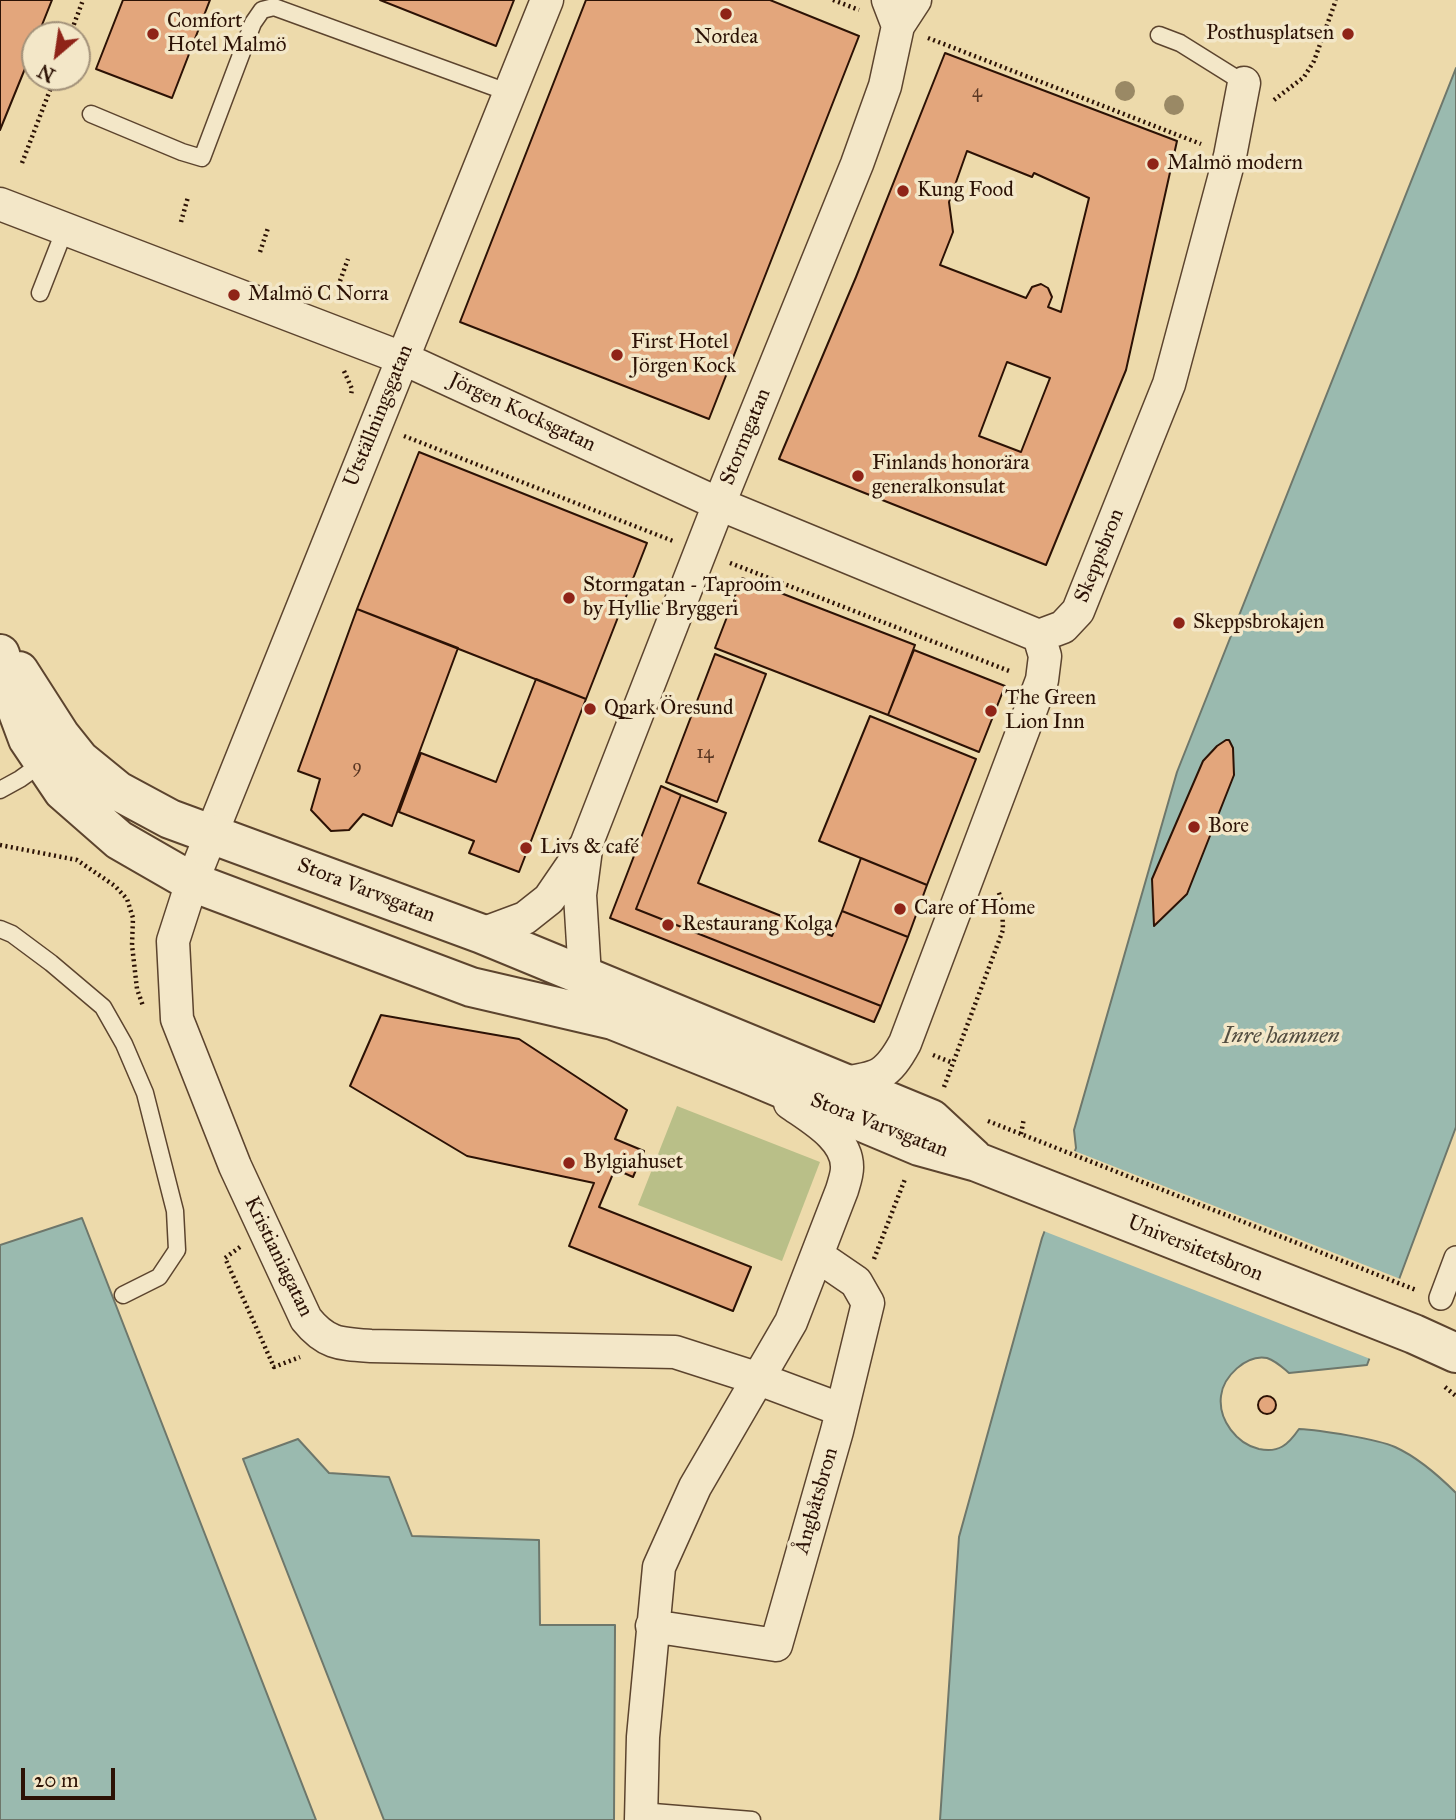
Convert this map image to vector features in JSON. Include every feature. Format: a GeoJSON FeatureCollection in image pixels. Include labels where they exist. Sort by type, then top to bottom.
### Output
{"type":"FeatureCollection","features":[{"type":"Feature","properties":{"kind":"street","name":"Utställningsgatan"},"geometry":{"type":"LineString","coordinates":[[213,833],[547,0]]}},
{"type":"Feature","properties":{"kind":"street","name":"Stormgatan"},"geometry":{"type":"LineString","coordinates":[[482,934],[525,918],[549,899],[586,845],[719,504],[857,164],[885,86],[893,13],[915,0]]}},
{"type":"Feature","properties":{"kind":"street","name":"Skeppsbron"},"geometry":{"type":"LineString","coordinates":[[1039,636],[1063,627],[1078,611],[1169,384],[1230,156],[1244,83]]}},
{"type":"Feature","properties":{"kind":"street","name":"Jörgen Kocksgatan"},"geometry":{"type":"LineString","coordinates":[[0,204],[402,358],[719,504],[1039,636]]}},
{"type":"Feature","properties":{"kind":"street"},"geometry":{"type":"LineString","coordinates":[[842,1083],[879,1075],[893,1066],[905,1044],[1042,680],[1045,656],[1039,636]]}},
{"type":"Feature","properties":{"kind":"street"},"geometry":{"type":"LineString","coordinates":[[0,642],[55,753]]}},
{"type":"Feature","properties":{"kind":"street"},"geometry":{"type":"LineString","coordinates":[[0,654],[27,739],[55,753]]}},
{"type":"Feature","properties":{"kind":"street","name":"Stora Varvsgatan"},"geometry":{"type":"LineString","coordinates":[[925,1132],[748,1074],[613,1020],[471,987],[192,882],[119,840],[64,791],[55,753],[80,760],[118,791],[170,819],[482,934],[842,1083],[977,1162]]}},
{"type":"Feature","properties":{"kind":"street","name":"Kristianiagatan"},"geometry":{"type":"LineString","coordinates":[[213,833],[192,882],[173,941],[177,1019],[234,1166],[306,1319],[319,1335],[339,1344],[371,1346],[675,1352],[760,1378]]}},
{"type":"Feature","properties":{"kind":"street","name":"Stormgatan"},"geometry":{"type":"LineString","coordinates":[[585,976],[580,895],[586,845]]}},
{"type":"Feature","properties":{"kind":"street"},"geometry":{"type":"LineString","coordinates":[[641,1816],[643,1737],[659,1567],[695,1488],[791,1322],[842,1190],[847,1167],[844,1150],[822,1126],[748,1074]]}},
{"type":"Feature","properties":{"kind":"street","name":"Universitetsbron"},"geometry":{"type":"LineString","coordinates":[[977,1162],[1404,1330],[1456,1353]]}},
{"type":"Feature","properties":{"kind":"street"},"geometry":{"type":"LineString","coordinates":[[818,1256],[856,1282]]}},
{"type":"Feature","properties":{"kind":"street"},"geometry":{"type":"LineString","coordinates":[[1441,1298],[1456,1258]]}},
{"type":"Feature","properties":{"kind":"street","name":"Ångbåtsbron"},"geometry":{"type":"LineString","coordinates":[[652,1626],[776,1645],[842,1409],[868,1303],[856,1282]]}},
{"type":"Feature","properties":{"kind":"street"},"geometry":{"type":"LineString","coordinates":[[760,1378],[842,1409]]}},
{"type":"Feature","properties":{"kind":"lane"},"geometry":{"type":"LineString","coordinates":[[91,114],[202,158],[253,23],[262,10],[274,7],[510,93]]}},
{"type":"Feature","properties":{"kind":"lane"},"geometry":{"type":"LineString","coordinates":[[1159,36],[1180,43],[1244,83]]}},
{"type":"Feature","properties":{"kind":"lane"},"geometry":{"type":"LineString","coordinates":[[40,293],[65,229]]}},
{"type":"Feature","properties":{"kind":"lane"},"geometry":{"type":"LineString","coordinates":[[0,790],[55,753]]}},
{"type":"Feature","properties":{"kind":"lane"},"geometry":{"type":"LineString","coordinates":[[0,929],[12,934],[51,963],[103,1007],[124,1044],[145,1093],[175,1211],[177,1250],[159,1277],[123,1294]]}},
{"type":"Feature","properties":{"kind":"lane"},"geometry":{"type":"LineString","coordinates":[[641,1816],[752,1820]]}},
{"type":"Feature","properties":{"kind":"path"},"geometry":{"type":"LineString","coordinates":[[75,21],[83,0]]}},
{"type":"Feature","properties":{"kind":"path"},"geometry":{"type":"LineString","coordinates":[[833,0],[893,13],[1230,156]]}},
{"type":"Feature","properties":{"kind":"path"},"geometry":{"type":"LineString","coordinates":[[1266,106],[1304,77],[1314,61],[1336,0]]}},
{"type":"Feature","properties":{"kind":"path"},"geometry":{"type":"LineString","coordinates":[[22,163],[50,91]]}},
{"type":"Feature","properties":{"kind":"path"},"geometry":{"type":"LineString","coordinates":[[180,222],[188,197]]}},
{"type":"Feature","properties":{"kind":"path"},"geometry":{"type":"LineString","coordinates":[[260,252],[268,228]]}},
{"type":"Feature","properties":{"kind":"path"},"geometry":{"type":"LineString","coordinates":[[340,281],[348,259]]}},
{"type":"Feature","properties":{"kind":"path"},"geometry":{"type":"LineString","coordinates":[[856,1282],[872,1265],[1003,930],[1002,902],[995,877]]}},
{"type":"Feature","properties":{"kind":"path"},"geometry":{"type":"LineString","coordinates":[[130,909],[139,910]]}},
{"type":"Feature","properties":{"kind":"path"},"geometry":{"type":"LineString","coordinates":[[1021,1134],[1024,1118]]}},
{"type":"Feature","properties":{"kind":"path"},"geometry":{"type":"LineString","coordinates":[[984,1119],[1410,1287]]}},
{"type":"Feature","properties":{"kind":"green space"},"geometry":{"type":"Polygon","coordinates":[[[677,1106],[820,1162],[782,1261],[638,1205],[677,1106]]]}},
{"type":"Feature","properties":{"kind":"water","name":"Inre hamnen"},"geometry":{"type":"Polygon","coordinates":[[[1456,68],[1456,1127],[1367,1365],[1289,1373],[1267,1358],[1251,1360],[1237,1368],[1226,1381],[1221,1405],[1231,1430],[1243,1442],[1259,1449],[1278,1449],[1299,1429],[1375,1441],[1395,1447],[1411,1456],[1456,1493],[1456,1820],[940,1820],[959,1537],[1042,1238],[1076,1148],[1074,1130],[1177,772],[1456,68]]]}},
{"type":"Feature","properties":{"kind":"water"},"geometry":{"type":"Polygon","coordinates":[[[82,1218],[316,1820],[0,1820],[0,1245],[82,1218]]]}},
{"type":"Feature","properties":{"kind":"water"},"geometry":{"type":"Polygon","coordinates":[[[298,1439],[329,1473],[389,1477],[412,1536],[539,1540],[540,1625],[615,1625],[614,1820],[384,1820],[243,1459],[298,1439]]]}},
{"type":"Feature","properties":{"kind":"pier"},"geometry":{"type":"Polygon","coordinates":[[[1072,1150],[1403,1280],[1373,1360],[1041,1230],[1072,1150]]]}},
{"type":"Feature","properties":{"kind":"building"},"geometry":{"type":"Polygon","coordinates":[[[0,0],[52,0],[44,21],[21,21],[21,78],[0,130],[0,0]]]}},
{"type":"Feature","properties":{"kind":"building","name":"Comfort Hotel Malmö"},"geometry":{"type":"Polygon","coordinates":[[[123,0],[210,0],[172,98],[96,69],[123,0]]]}},
{"type":"Feature","properties":{"kind":"building"},"geometry":{"type":"Polygon","coordinates":[[[380,0],[514,0],[496,46],[380,0]]]}},
{"type":"Feature","properties":{"kind":"building"},"geometry":{"type":"Polygon","coordinates":[[[586,0],[770,0],[859,36],[709,419],[460,322],[586,0]]]}},
{"type":"Feature","properties":{"kind":"building"},"geometry":{"type":"Polygon","coordinates":[[[945,53],[1177,141],[1126,370],[1046,565],[779,459],[856,277],[945,53]],[[967,151],[949,202],[953,232],[940,265],[1026,298],[1032,287],[1041,284],[1048,288],[1052,297],[1048,307],[1061,312],[1089,198],[1034,173],[1032,177],[967,151]],[[1007,362],[979,436],[1021,452],[1050,378],[1007,362]]]}},
{"type":"Feature","properties":{"kind":"building"},"geometry":{"type":"Polygon","coordinates":[[[419,452],[647,543],[586,699],[357,609],[419,452]]]}},
{"type":"Feature","properties":{"kind":"building"},"geometry":{"type":"Polygon","coordinates":[[[742,578],[915,645],[888,715],[715,648],[742,578]]]}},
{"type":"Feature","properties":{"kind":"building"},"geometry":{"type":"Polygon","coordinates":[[[357,609],[458,648],[392,826],[363,814],[349,830],[331,831],[311,810],[320,779],[298,771],[357,609]]]}},
{"type":"Feature","properties":{"kind":"building"},"geometry":{"type":"Polygon","coordinates":[[[914,650],[1005,686],[979,752],[888,715],[914,650]]]}},
{"type":"Feature","properties":{"kind":"building"},"geometry":{"type":"Polygon","coordinates":[[[715,654],[766,674],[717,802],[666,782],[715,654]]]}},
{"type":"Feature","properties":{"kind":"building"},"geometry":{"type":"Polygon","coordinates":[[[536,679],[586,699],[519,872],[469,853],[474,841],[399,812],[421,753],[496,782],[536,679]]]}},
{"type":"Feature","properties":{"kind":"building"},"geometry":{"type":"Polygon","coordinates":[[[870,716],[976,759],[927,885],[819,841],[870,716]]]}},
{"type":"Feature","properties":{"kind":"building","name":"Bore"},"geometry":{"type":"Polygon","coordinates":[[[1229,740],[1233,748],[1234,775],[1187,894],[1154,926],[1152,879],[1203,761],[1229,740]]]}},
{"type":"Feature","properties":{"kind":"building"},"geometry":{"type":"Polygon","coordinates":[[[661,786],[681,795],[636,909],[881,1006],[874,1022],[610,918],[661,786]]]}},
{"type":"Feature","properties":{"kind":"building"},"geometry":{"type":"Polygon","coordinates":[[[681,795],[726,813],[698,883],[832,936],[842,911],[908,937],[881,1006],[636,909],[681,795]]]}},
{"type":"Feature","properties":{"kind":"building"},"geometry":{"type":"Polygon","coordinates":[[[861,858],[927,885],[908,937],[842,911],[861,858]]]}},
{"type":"Feature","properties":{"kind":"building","name":"Bylgiahuset"},"geometry":{"type":"Polygon","coordinates":[[[381,1015],[519,1039],[627,1110],[615,1139],[644,1151],[633,1177],[615,1169],[599,1207],[751,1267],[733,1311],[569,1246],[594,1183],[467,1156],[350,1086],[381,1015]]]}},
{"type":"Feature","properties":{"kind":"building"},"geometry":{"type":"Polygon","coordinates":[[[1267,1396],[1273,1399],[1276,1405],[1273,1411],[1267,1414],[1261,1411],[1258,1405],[1261,1399],[1267,1396]]]}},
{"type":"Feature","properties":{"kind":"place","name":"Nordea"},"geometry":{"type":"Point","coordinates":[726,14]}},
{"type":"Feature","properties":{"kind":"place","name":"Comfort Hotel Malmö"},"geometry":{"type":"Point","coordinates":[153,34]}},
{"type":"Feature","properties":{"kind":"place","name":"Posthusplatsen"},"geometry":{"type":"Point","coordinates":[1348,34]}},
{"type":"Feature","properties":{"kind":"place","name":"Malmö modern"},"geometry":{"type":"Point","coordinates":[1153,164]}},
{"type":"Feature","properties":{"kind":"place","name":"Kung Food"},"geometry":{"type":"Point","coordinates":[903,191]}},
{"type":"Feature","properties":{"kind":"place","name":"Malmö C Norra"},"geometry":{"type":"Point","coordinates":[234,295]}},
{"type":"Feature","properties":{"kind":"place","name":"First Hotel Jörgen Kock"},"geometry":{"type":"Point","coordinates":[617,355]}},
{"type":"Feature","properties":{"kind":"place","name":"Finlands honorära generalkonsulat"},"geometry":{"type":"Point","coordinates":[858,476]}},
{"type":"Feature","properties":{"kind":"place","name":"Stormgatan - Taproom by Hyllie Bryggeri"},"geometry":{"type":"Point","coordinates":[569,598]}},
{"type":"Feature","properties":{"kind":"place","name":"Skeppsbrokajen"},"geometry":{"type":"Point","coordinates":[1179,623]}},
{"type":"Feature","properties":{"kind":"place","name":"Qpark Öresund"},"geometry":{"type":"Point","coordinates":[590,709]}},
{"type":"Feature","properties":{"kind":"place","name":"The Green Lion Inn"},"geometry":{"type":"Point","coordinates":[991,711]}},
{"type":"Feature","properties":{"kind":"place","name":"Bore"},"geometry":{"type":"Point","coordinates":[1194,827]}},
{"type":"Feature","properties":{"kind":"place","name":"Livs & café"},"geometry":{"type":"Point","coordinates":[526,848]}},
{"type":"Feature","properties":{"kind":"place","name":"Care of Home"},"geometry":{"type":"Point","coordinates":[900,909]}},
{"type":"Feature","properties":{"kind":"place","name":"Restaurang Kolga"},"geometry":{"type":"Point","coordinates":[668,925]}},
{"type":"Feature","properties":{"kind":"place","name":"Bylgiahuset"},"geometry":{"type":"Point","coordinates":[569,1163]}}]}
